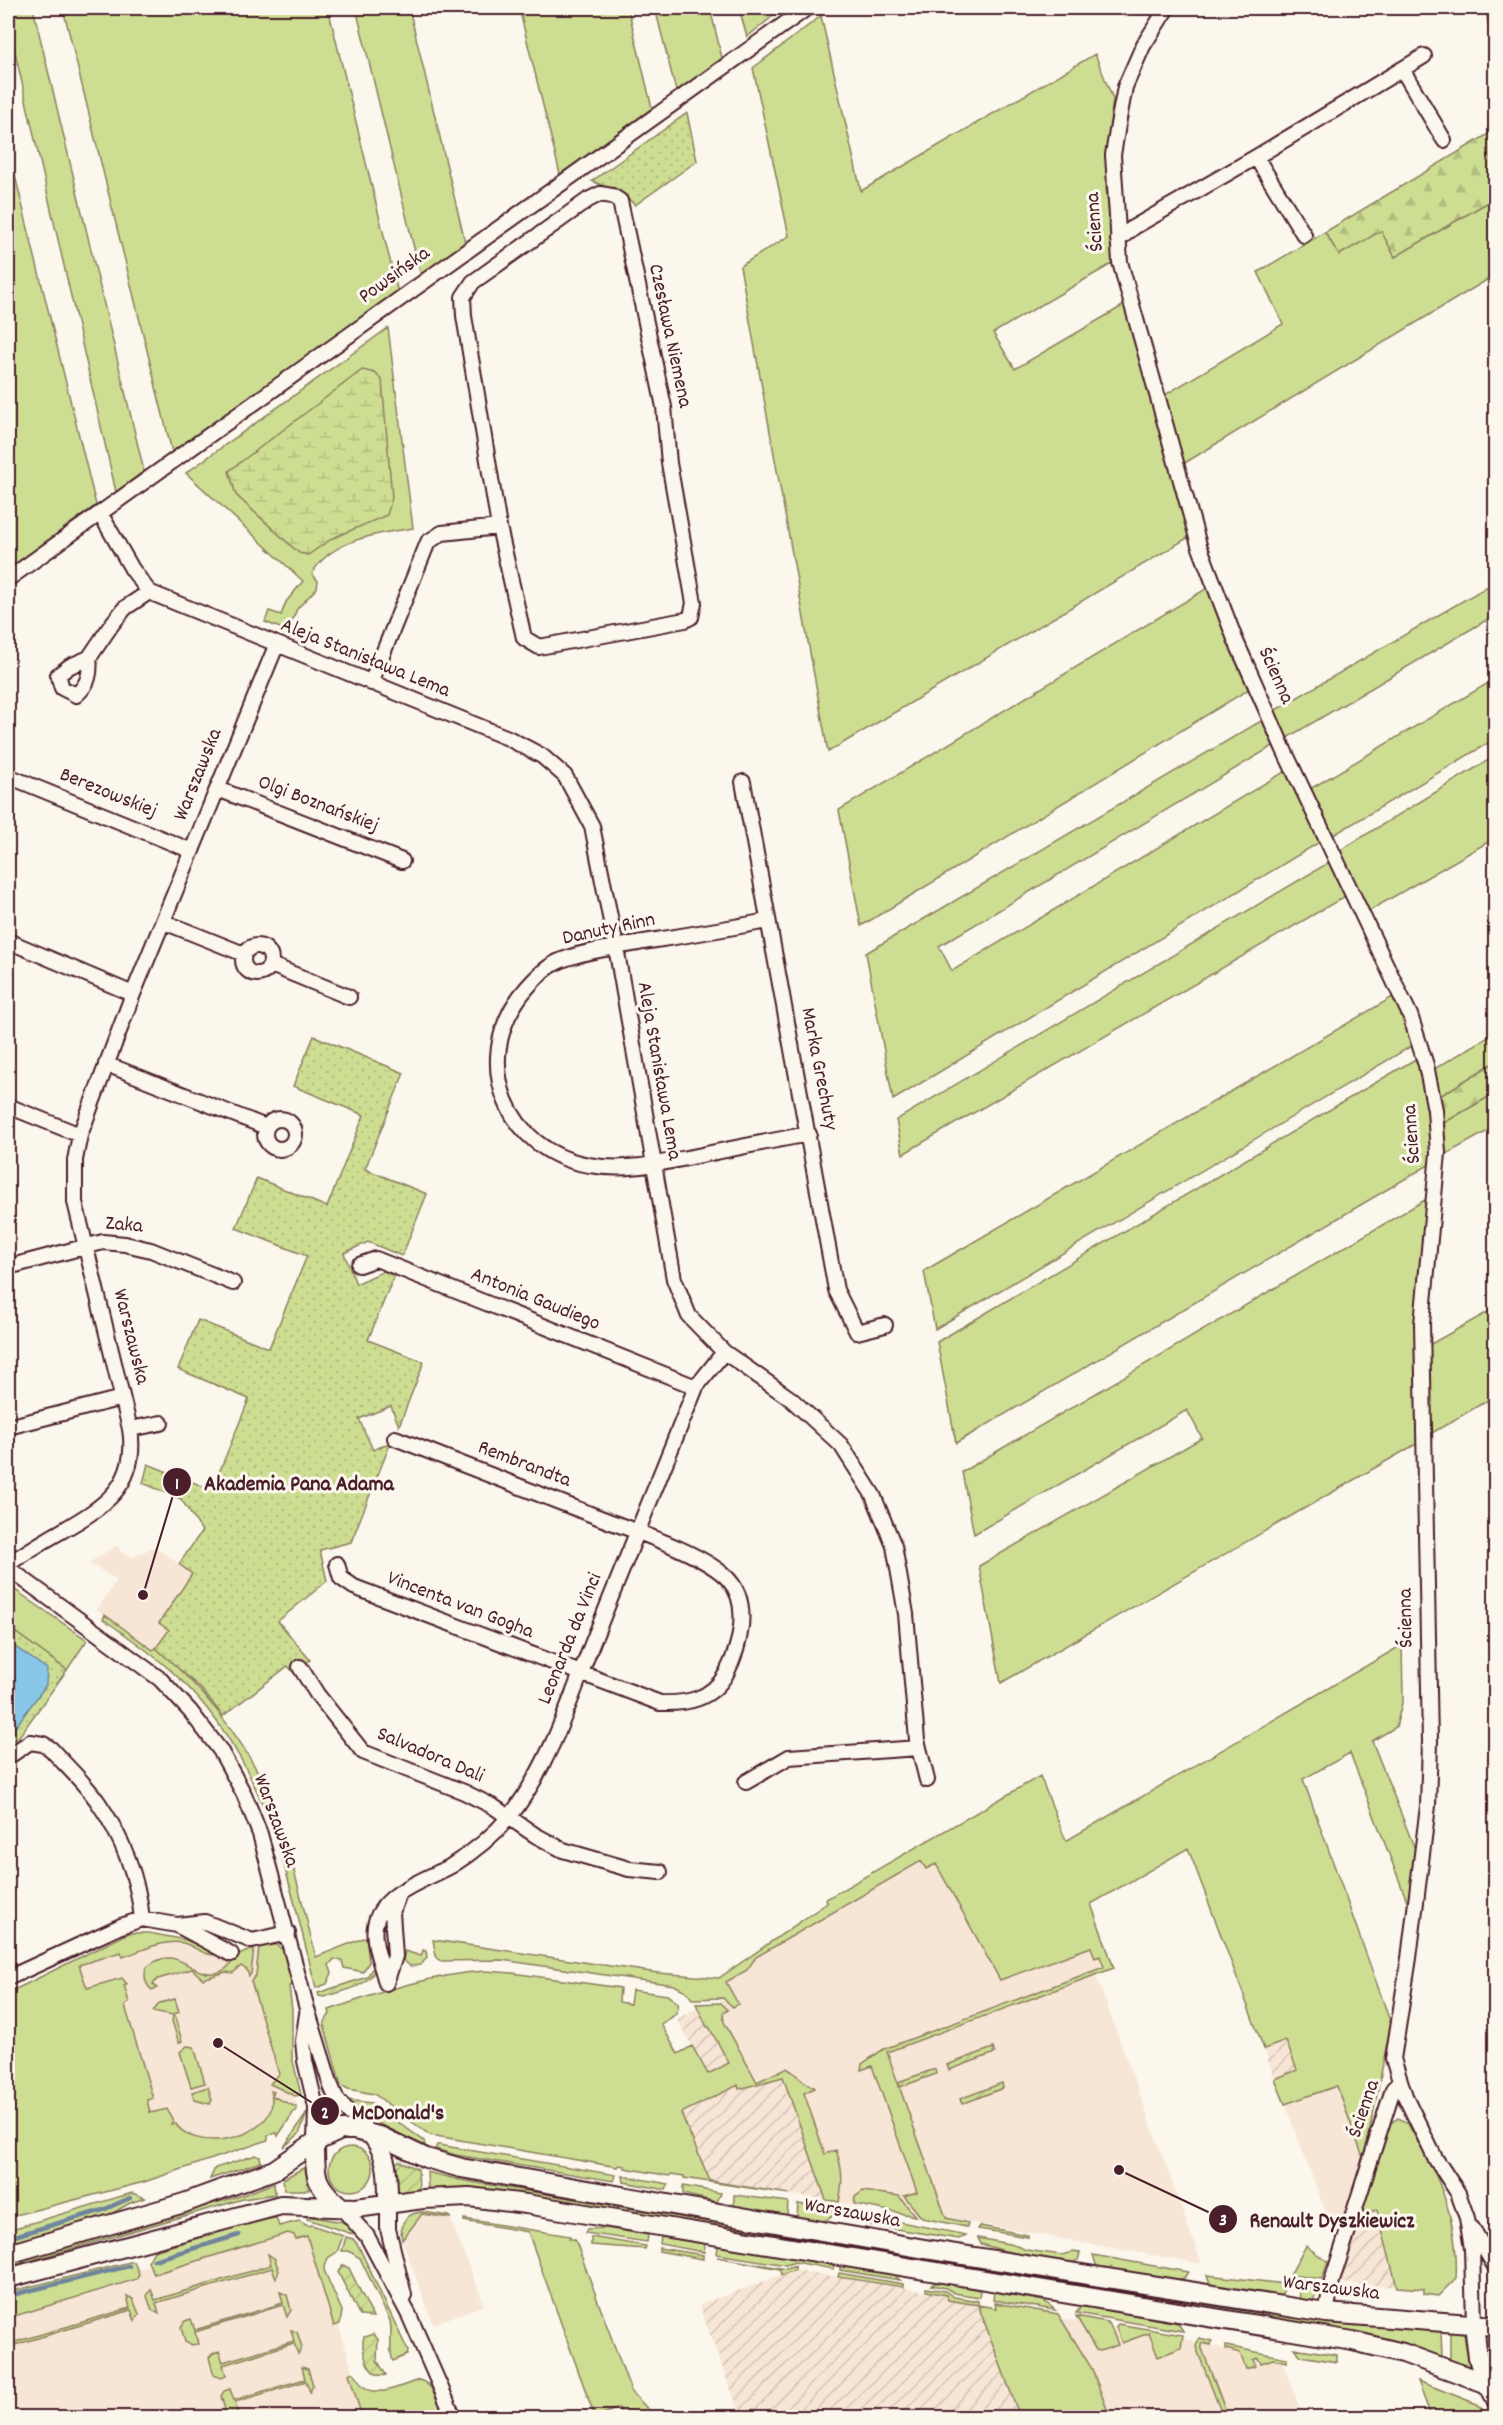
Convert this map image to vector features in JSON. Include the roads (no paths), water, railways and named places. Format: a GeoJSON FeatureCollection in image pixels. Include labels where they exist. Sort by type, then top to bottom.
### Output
{"type":"FeatureCollection","features":[{"type":"Feature","properties":{"kind":"main road"},"geometry":{"type":"LineString","coordinates":[[8,2254],[194,2199],[274,2170],[315,2142],[348,2129],[371,2134],[386,2157],[388,2204],[356,2208],[281,2205],[8,2278]]}},
{"type":"Feature","properties":{"kind":"main road","name":"Warszawska"},"geometry":{"type":"LineString","coordinates":[[371,2134],[426,2158],[461,2168],[935,2251],[1326,2313],[1496,2326]]}},
{"type":"Feature","properties":{"kind":"main road"},"geometry":{"type":"LineString","coordinates":[[315,2142],[315,2170],[319,2184],[324,2193],[341,2207]]}},
{"type":"Feature","properties":{"kind":"main road","name":"Warszawska"},"geometry":{"type":"LineString","coordinates":[[388,2204],[423,2199],[470,2197],[595,2215],[1353,2341],[1403,2353],[1491,2386]]}},
{"type":"Feature","properties":{"kind":"main road"},"geometry":{"type":"LineString","coordinates":[[1474,2325],[1478,2358],[1491,2386]]}},
{"type":"Feature","properties":{"kind":"street","name":"Powsińska"},"geometry":{"type":"LineString","coordinates":[[8,579],[807,8]]}},
{"type":"Feature","properties":{"kind":"street","name":"Ścienna"},"geometry":{"type":"LineString","coordinates":[[1167,8],[1143,46],[1125,87],[1113,155],[1120,262],[1199,545],[1235,639],[1284,750],[1410,1015],[1426,1065],[1435,1110],[1438,1153],[1422,1324],[1430,1742],[1428,1806],[1409,1958],[1393,2058],[1399,2083],[1393,2089],[1335,2270],[1326,2313]]}},
{"type":"Feature","properties":{"kind":"street"},"geometry":{"type":"LineString","coordinates":[[1118,240],[1134,227],[1424,56]]}},
{"type":"Feature","properties":{"kind":"street"},"geometry":{"type":"LineString","coordinates":[[1402,69],[1444,140]]}},
{"type":"Feature","properties":{"kind":"street"},"geometry":{"type":"LineString","coordinates":[[1256,157],[1304,235]]}},
{"type":"Feature","properties":{"kind":"street","name":"Czesława Niemena"},"geometry":{"type":"LineString","coordinates":[[600,194],[612,196],[620,201],[662,396],[669,464],[692,587],[694,611],[691,617],[685,620],[539,647],[524,638],[499,526],[464,316],[463,297],[473,282],[588,200],[600,194]]}},
{"type":"Feature","properties":{"kind":"street"},"geometry":{"type":"LineString","coordinates":[[89,658],[125,608],[149,592],[132,569],[100,513]]}},
{"type":"Feature","properties":{"kind":"street"},"geometry":{"type":"LineString","coordinates":[[371,683],[428,542],[442,533],[499,526]]}},
{"type":"Feature","properties":{"kind":"street","name":"Aleja Stanisława Lema"},"geometry":{"type":"LineString","coordinates":[[149,592],[276,646],[508,738],[542,756],[565,776],[592,826],[616,947],[674,1278],[689,1316],[724,1352],[791,1399],[841,1445],[873,1495],[894,1546],[906,1614],[919,1748],[927,1780]]}},
{"type":"Feature","properties":{"kind":"street","name":"Warszawska"},"geometry":{"type":"LineString","coordinates":[[276,646],[133,994],[80,1135],[74,1182],[75,1202],[130,1429],[131,1461],[125,1479],[115,1493],[84,1518],[8,1566],[160,1679],[208,1733],[231,1768],[251,1809],[266,1852],[307,2009],[331,2086],[337,2100],[371,2134]]}},
{"type":"Feature","properties":{"kind":"street","name":"Berezowskiej"},"geometry":{"type":"LineString","coordinates":[[8,776],[192,851]]}},
{"type":"Feature","properties":{"kind":"street","name":"Marka Grechuty"},"geometry":{"type":"LineString","coordinates":[[743,782],[836,1290],[857,1332],[885,1326]]}},
{"type":"Feature","properties":{"kind":"street","name":"Olgi Boznańskiej"},"geometry":{"type":"LineString","coordinates":[[218,789],[402,861]]}},
{"type":"Feature","properties":{"kind":"street","name":"Danuty Rinn"},"geometry":{"type":"LineString","coordinates":[[768,921],[616,947],[562,960],[543,972],[508,1012],[501,1035],[498,1081],[522,1129],[543,1149],[587,1165],[614,1168],[653,1164],[809,1134]]}},
{"type":"Feature","properties":{"kind":"street"},"geometry":{"type":"LineString","coordinates":[[164,922],[244,954],[243,962],[249,972],[261,974],[266,972],[270,965],[349,997]]}},
{"type":"Feature","properties":{"kind":"street"},"geometry":{"type":"LineString","coordinates":[[8,941],[133,994]]}},
{"type":"Feature","properties":{"kind":"street"},"geometry":{"type":"LineString","coordinates":[[106,1064],[266,1127]]}},
{"type":"Feature","properties":{"kind":"street"},"geometry":{"type":"LineString","coordinates":[[8,1106],[80,1135]]}},
{"type":"Feature","properties":{"kind":"street","name":"Zaka"},"geometry":{"type":"LineString","coordinates":[[8,1267],[103,1242],[151,1250],[233,1283]]}},
{"type":"Feature","properties":{"kind":"street","name":"Antonia Gaudiego"},"geometry":{"type":"LineString","coordinates":[[359,1265],[376,1259],[696,1387]]}},
{"type":"Feature","properties":{"kind":"street","name":"Leonarda da Vinci"},"geometry":{"type":"LineString","coordinates":[[399,1894],[392,1912],[395,1956],[386,1983],[375,1936],[375,1926],[383,1908],[399,1894],[468,1854],[509,1817],[541,1767],[696,1387],[724,1352]]}},
{"type":"Feature","properties":{"kind":"street"},"geometry":{"type":"LineString","coordinates":[[8,1426],[122,1398]]}},
{"type":"Feature","properties":{"kind":"street"},"geometry":{"type":"LineString","coordinates":[[130,1429],[161,1423]]}},
{"type":"Feature","properties":{"kind":"street","name":"Rembrandta"},"geometry":{"type":"LineString","coordinates":[[395,1438],[637,1532]]}},
{"type":"Feature","properties":{"kind":"street"},"geometry":{"type":"LineString","coordinates":[[580,1674],[660,1703],[683,1704],[710,1692],[724,1677],[735,1655],[742,1628],[738,1601],[730,1581],[713,1565],[637,1532]]}},
{"type":"Feature","properties":{"kind":"street","name":"Vincenta van Gogha"},"geometry":{"type":"LineString","coordinates":[[337,1564],[341,1578],[354,1587],[580,1674]]}},
{"type":"Feature","properties":{"kind":"street","name":"Salvadora Dali"},"geometry":{"type":"LineString","coordinates":[[300,1667],[317,1694],[363,1752],[464,1792],[563,1850],[629,1869],[660,1872]]}},
{"type":"Feature","properties":{"kind":"street"},"geometry":{"type":"LineString","coordinates":[[8,1756],[30,1742],[43,1744],[51,1749],[98,1801],[117,1833],[129,1862],[140,1894],[142,1920]]}},
{"type":"Feature","properties":{"kind":"street"},"geometry":{"type":"LineString","coordinates":[[746,1782],[789,1757],[919,1748]]}},
{"type":"Feature","properties":{"kind":"street"},"geometry":{"type":"LineString","coordinates":[[8,1978],[121,1926],[142,1920],[177,1925],[205,1922],[252,1941],[288,1933]]}},
{"type":"Feature","properties":{"kind":"street"},"geometry":{"type":"LineString","coordinates":[[177,1925],[231,1954]]}},
{"type":"Feature","properties":{"kind":"street","name":"Warszawska"},"geometry":{"type":"LineString","coordinates":[[307,2009],[303,2041],[305,2061],[316,2107],[315,2142]]}},
{"type":"Feature","properties":{"kind":"street"},"geometry":{"type":"LineString","coordinates":[[1399,2083],[1435,2158],[1458,2193],[1467,2218],[1496,2268]]}},
{"type":"Feature","properties":{"kind":"street"},"geometry":{"type":"LineString","coordinates":[[388,2204],[388,2229],[409,2314]]}},
{"type":"Feature","properties":{"kind":"street"},"geometry":{"type":"LineString","coordinates":[[341,2207],[367,2235],[409,2314],[454,2418]]}},
{"type":"Feature","properties":{"kind":"street"},"geometry":{"type":"LineString","coordinates":[[1467,2218],[1472,2250],[1474,2325]]}},
{"type":"Feature","properties":{"kind":"street"},"geometry":{"type":"LineString","coordinates":[[1491,2386],[1496,2404]]}},
{"type":"Feature","properties":{"kind":"water"},"geometry":{"type":"Polygon","coordinates":[[[8,1642],[47,1669],[46,1685],[8,1737],[8,1642]]]}},
{"type":"Feature","properties":{"kind":"waterway"},"geometry":{"type":"LineString","coordinates":[[8,2238],[103,2210],[130,2198]]}},
{"type":"Feature","properties":{"kind":"waterway"},"geometry":{"type":"LineString","coordinates":[[154,2260],[239,2235]]}},
{"type":"Feature","properties":{"kind":"waterway"},"geometry":{"type":"LineString","coordinates":[[8,2296],[129,2266]]}},
{"type":"Feature","properties":{"kind":"place","name":"Akademia Pana Adama"},"geometry":{"type":"Point","coordinates":[143,1595]}},
{"type":"Feature","properties":{"kind":"place","name":"McDonald's"},"geometry":{"type":"Point","coordinates":[218,2043]}},
{"type":"Feature","properties":{"kind":"place","name":"Renault Dyszkiewicz"},"geometry":{"type":"Point","coordinates":[1119,2170]}}]}
